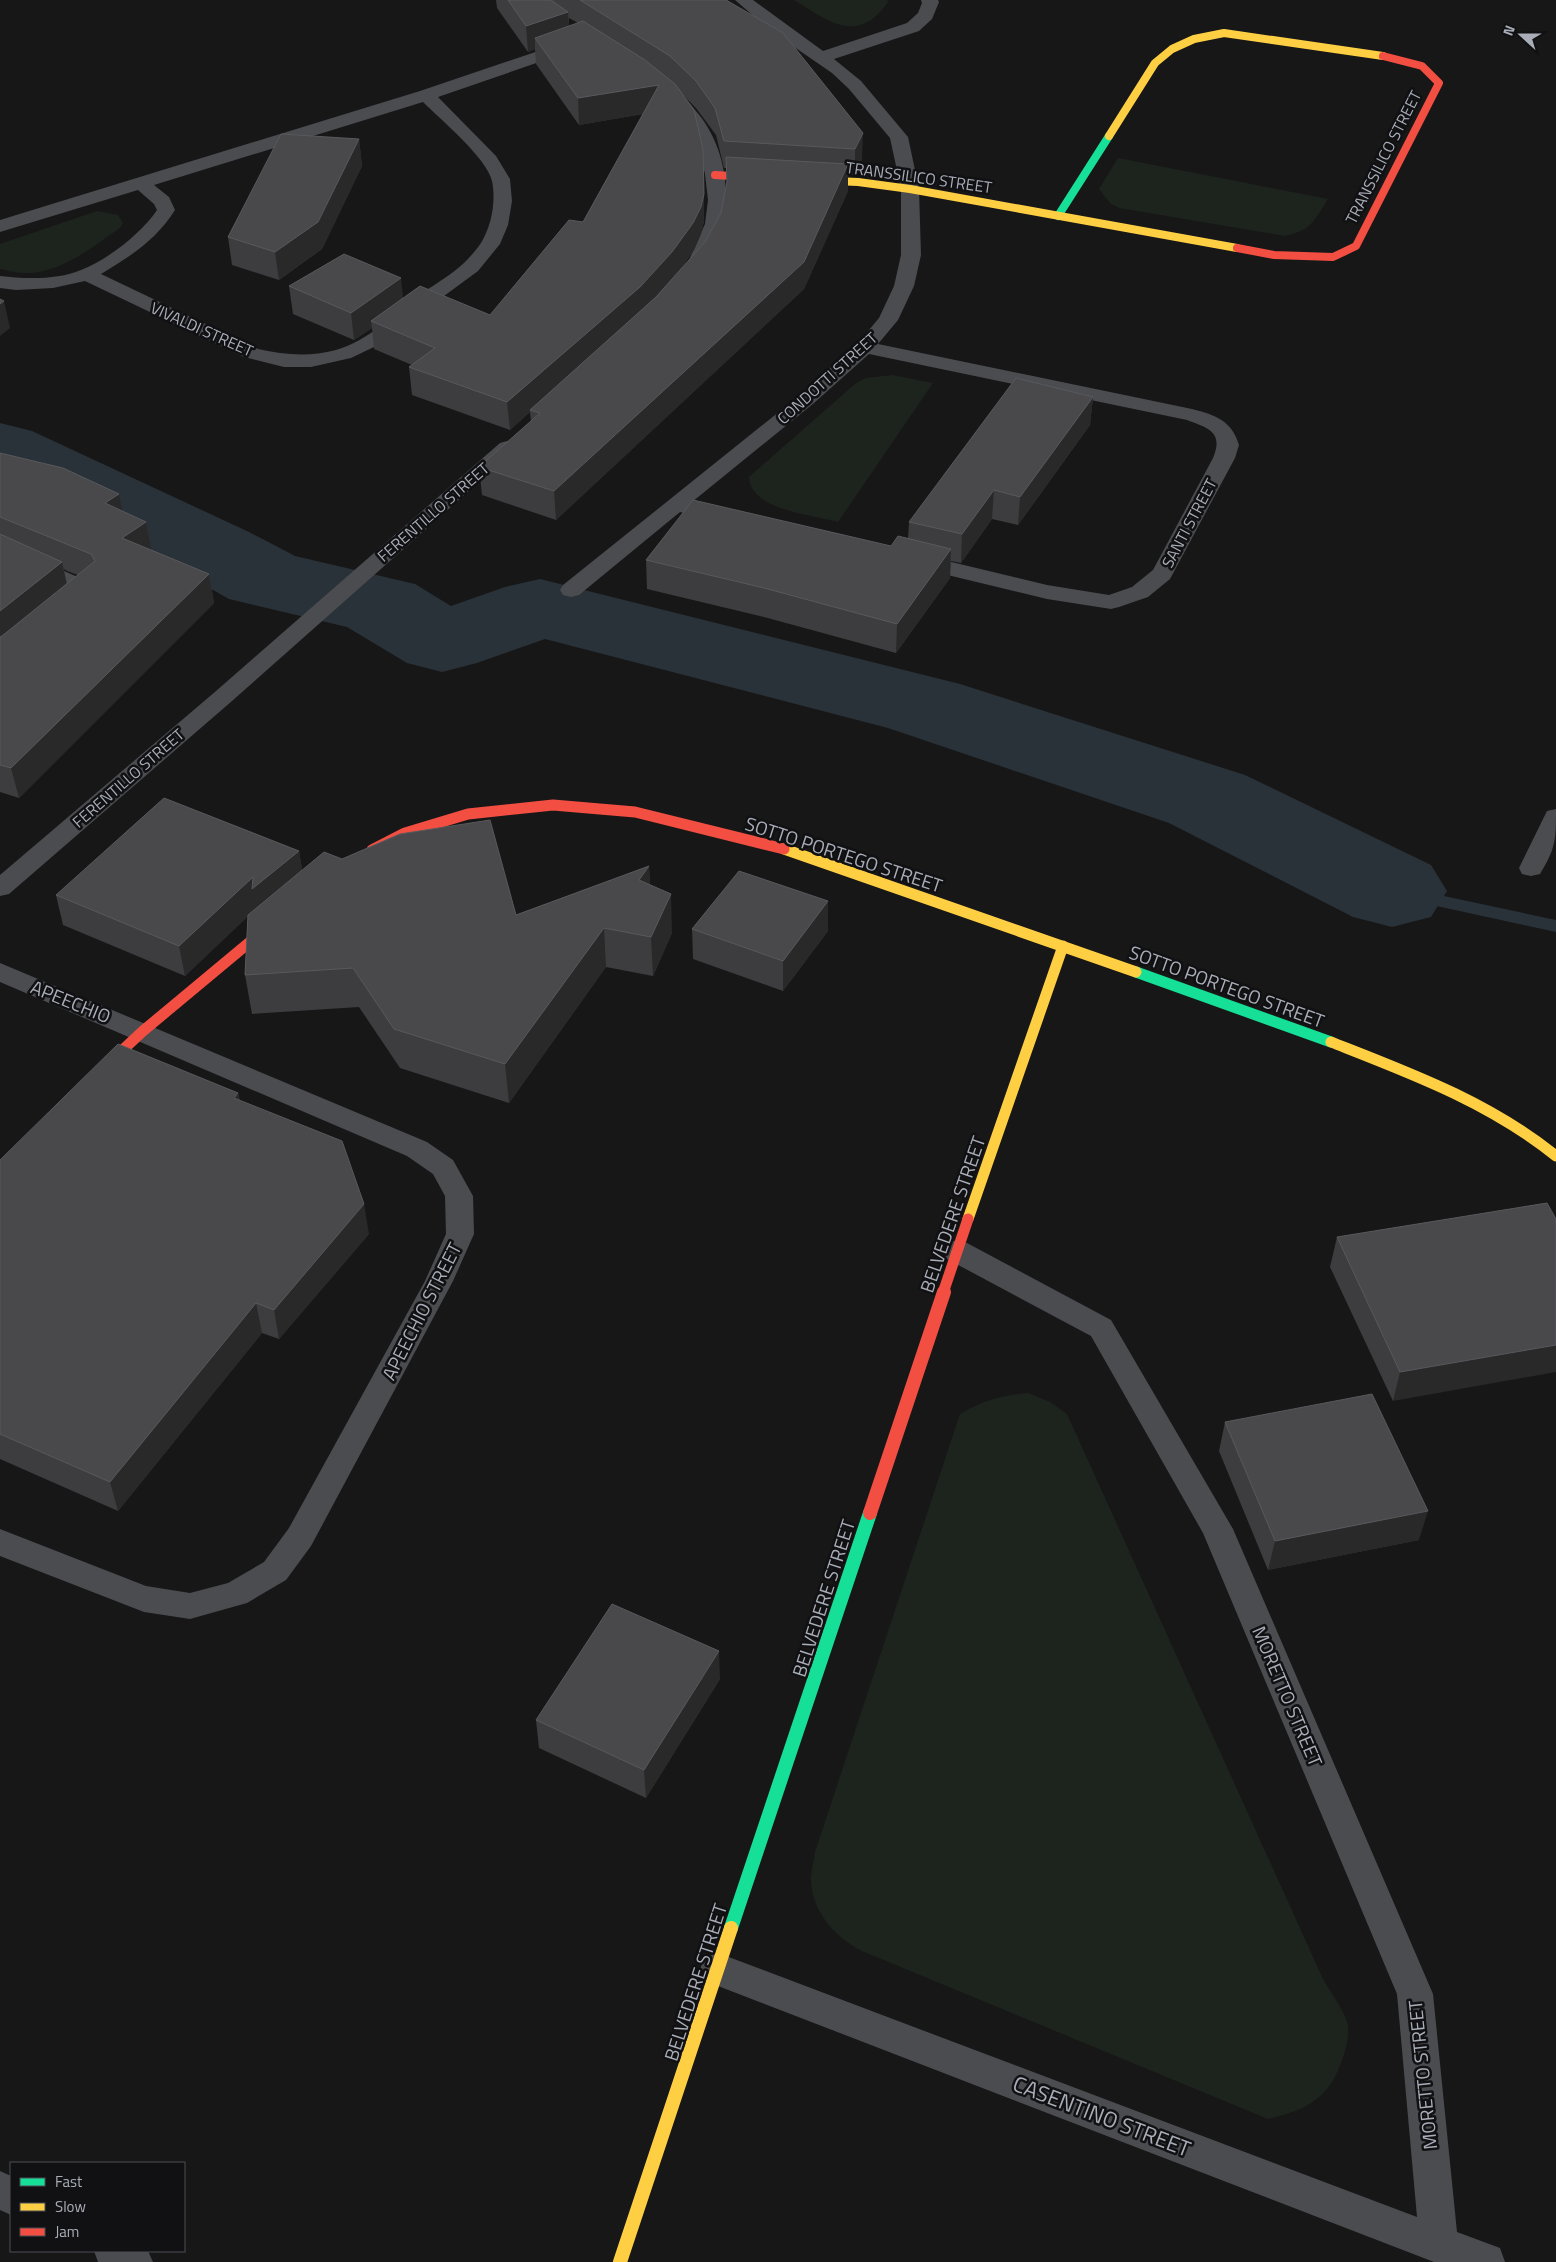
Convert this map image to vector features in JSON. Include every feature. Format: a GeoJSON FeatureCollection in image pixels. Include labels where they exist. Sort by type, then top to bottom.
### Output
{"type":"FeatureCollection","features":[{"type":"Feature","properties":{"kind":"street","name":"CONDOTTI STREET"},"geometry":{"type":"LineString","coordinates":[[571,590],[807,399],[865,347],[888,320],[904,286],[911,255],[910,189],[899,137],[856,85],[822,57],[777,27],[743,0]]}},
{"type":"Feature","properties":{"kind":"street"},"geometry":{"type":"LineString","coordinates":[[822,57],[913,27],[926,15],[931,2],[929,0]]}},
{"type":"Feature","properties":{"kind":"street"},"geometry":{"type":"LineString","coordinates":[[0,226],[142,184],[426,95],[587,39],[564,24]]}},
{"type":"Feature","properties":{"kind":"street","name":"TRANSSILICO STREET"},"geometry":{"type":"LineString","coordinates":[[801,179],[858,182],[910,189],[1058,216],[1274,255],[1333,258],[1356,246],[1439,83],[1432,71],[1415,61],[1385,55],[1224,33],[1202,36],[1174,45],[1155,63],[1058,216]]}},
{"type":"Feature","properties":{"kind":"street"},"geometry":{"type":"LineString","coordinates":[[655,83],[689,113],[705,136],[715,175],[717,209],[711,240],[688,275]]}},
{"type":"Feature","properties":{"kind":"street","name":"VIVALDI STREET"},"geometry":{"type":"LineString","coordinates":[[87,275],[251,353],[284,361],[311,362],[344,354],[369,342],[471,267],[490,244],[499,225],[503,201],[501,179],[490,160],[467,134],[426,95]]}},
{"type":"Feature","properties":{"kind":"street"},"geometry":{"type":"LineString","coordinates":[[715,175],[772,178]]}},
{"type":"Feature","properties":{"kind":"street"},"geometry":{"type":"LineString","coordinates":[[0,282],[16,284],[53,282],[87,275],[135,243],[158,224],[166,210],[162,200],[142,184]]}},
{"type":"Feature","properties":{"kind":"street","name":"SANTI STREET"},"geometry":{"type":"LineString","coordinates":[[865,347],[1192,415],[1211,422],[1225,432],[1229,445],[1162,574],[1140,592],[1111,602],[1048,592],[894,556]]}},
{"type":"Feature","properties":{"kind":"street","name":"FERENTILLO STREET"},"geometry":{"type":"LineString","coordinates":[[0,888],[524,432]]}},
{"type":"Feature","properties":{"kind":"street"},"geometry":{"type":"LineString","coordinates":[[676,505],[742,520]]}},
{"type":"Feature","properties":{"kind":"street"},"geometry":{"type":"LineString","coordinates":[[0,550],[88,590],[59,613]]}},
{"type":"Feature","properties":{"kind":"street","name":"SOTTO PORTEGO STREET"},"geometry":{"type":"LineString","coordinates":[[363,855],[405,833],[468,814],[553,805],[635,812],[766,843],[1286,1024],[1462,1094],[1538,1141],[1556,1156]]}},
{"type":"Feature","properties":{"kind":"street"},"geometry":{"type":"LineString","coordinates":[[1531,868],[1556,817]]}},
{"type":"Feature","properties":{"kind":"street"},"geometry":{"type":"LineString","coordinates":[[93,1078],[142,1030],[286,912]]}},
{"type":"Feature","properties":{"kind":"street","name":"BELVEDERE STREET"},"geometry":{"type":"LineString","coordinates":[[620,2262],[957,1251],[1063,946]]}},
{"type":"Feature","properties":{"kind":"street","name":"APEECHIO"},"geometry":{"type":"LineString","coordinates":[[0,972],[142,1030]]}},
{"type":"Feature","properties":{"kind":"street","name":"APEECHIO STREET"},"geometry":{"type":"LineString","coordinates":[[0,1542],[144,1599],[190,1606],[236,1594],[275,1571],[305,1528],[440,1281],[460,1234],[458,1196],[443,1168],[416,1149],[142,1030]]}},
{"type":"Feature","properties":{"kind":"street","name":"MORETTO STREET"},"geometry":{"type":"LineString","coordinates":[[957,1251],[1101,1328],[1217,1529],[1415,1994],[1439,2245]]}},
{"type":"Feature","properties":{"kind":"street","name":"CASENTINO STREET"},"geometry":{"type":"LineString","coordinates":[[718,1969],[1486,2262]]}},
{"type":"Feature","properties":{"kind":"street"},"geometry":{"type":"LineString","coordinates":[[115,2252],[134,2262]]}},
{"type":"Feature","properties":{"kind":"shaded area"},"geometry":{"type":"Polygon","coordinates":[[[794,0],[887,0],[888,2],[876,15],[865,23],[854,26],[842,25],[831,21],[794,0]]]}},
{"type":"Feature","properties":{"kind":"shaded area"},"geometry":{"type":"Polygon","coordinates":[[[1118,158],[1328,199],[1311,224],[1301,231],[1285,236],[1119,208],[1110,203],[1099,189],[1118,158]]]}},
{"type":"Feature","properties":{"kind":"shaded area"},"geometry":{"type":"Polygon","coordinates":[[[97,211],[118,215],[123,223],[120,228],[86,251],[62,265],[36,272],[20,273],[0,269],[0,244],[97,211]]]}},
{"type":"Feature","properties":{"kind":"shaded area"},"geometry":{"type":"Polygon","coordinates":[[[892,375],[933,383],[838,522],[771,504],[760,497],[752,488],[749,477],[856,383],[866,378],[892,375]]]}},
{"type":"Feature","properties":{"kind":"shaded area"},"geometry":{"type":"Polygon","coordinates":[[[1028,1393],[1050,1402],[1067,1414],[1323,1979],[1347,2021],[1348,2035],[1346,2048],[1337,2073],[1323,2093],[1305,2107],[1268,2119],[862,1951],[834,1931],[820,1913],[816,1903],[812,1892],[811,1880],[815,1852],[960,1414],[992,1399],[1028,1393]]]}},
{"type":"Feature","properties":{"kind":"building"},"geometry":{"type":"Polygon","coordinates":[[[508,0],[551,0],[568,12],[526,26],[508,0]]]}},
{"type":"Feature","properties":{"kind":"building"},"geometry":{"type":"Polygon","coordinates":[[[580,0],[726,0],[783,33],[863,133],[855,149],[724,141],[715,108],[696,81],[670,56],[580,0]]]}},
{"type":"Feature","properties":{"kind":"building"},"geometry":{"type":"Polygon","coordinates":[[[583,21],[645,60],[675,84],[694,110],[703,149],[704,194],[701,207],[693,223],[672,252],[640,287],[507,402],[409,367],[435,348],[371,321],[420,286],[490,315],[569,220],[583,222],[659,85],[578,98],[535,38],[583,21]]]}},
{"type":"Feature","properties":{"kind":"building"},"geometry":{"type":"Polygon","coordinates":[[[281,134],[359,139],[318,222],[275,252],[228,237],[281,134]]]}},
{"type":"Feature","properties":{"kind":"building"},"geometry":{"type":"Polygon","coordinates":[[[726,157],[848,164],[804,262],[554,491],[479,467],[540,413],[530,410],[656,297],[705,242],[721,213],[727,182],[726,157]]]}},
{"type":"Feature","properties":{"kind":"building"},"geometry":{"type":"Polygon","coordinates":[[[344,254],[401,278],[351,313],[289,286],[344,254]]]}},
{"type":"Feature","properties":{"kind":"building"},"geometry":{"type":"Polygon","coordinates":[[[1016,378],[1093,397],[1020,497],[994,490],[962,534],[909,522],[1016,378]]]}},
{"type":"Feature","properties":{"kind":"building"},"geometry":{"type":"Polygon","coordinates":[[[0,453],[63,468],[119,494],[105,503],[146,522],[122,538],[209,574],[11,768],[0,765],[0,637],[95,561],[91,554],[0,517],[0,453]]]}},
{"type":"Feature","properties":{"kind":"building"},"geometry":{"type":"Polygon","coordinates":[[[693,500],[891,546],[898,536],[951,549],[897,624],[764,588],[646,560],[693,500]]]}},
{"type":"Feature","properties":{"kind":"building"},"geometry":{"type":"Polygon","coordinates":[[[0,534],[62,562],[0,611],[0,534]]]}},
{"type":"Feature","properties":{"kind":"building"},"geometry":{"type":"Polygon","coordinates":[[[164,798],[299,851],[252,889],[253,877],[179,946],[56,895],[164,798]]]}},
{"type":"Feature","properties":{"kind":"building"},"geometry":{"type":"Polygon","coordinates":[[[490,820],[516,915],[649,866],[639,880],[671,894],[651,937],[604,928],[505,1064],[394,1029],[353,968],[245,975],[248,915],[324,852],[342,859],[400,834],[490,820]]]}},
{"type":"Feature","properties":{"kind":"building"},"geometry":{"type":"Polygon","coordinates":[[[739,871],[828,901],[783,961],[692,929],[739,871]]]}},
{"type":"Feature","properties":{"kind":"building"},"geometry":{"type":"Polygon","coordinates":[[[118,1044],[238,1093],[234,1098],[342,1141],[364,1204],[274,1310],[256,1303],[110,1482],[0,1434],[0,1160],[118,1044]]]}},
{"type":"Feature","properties":{"kind":"building"},"geometry":{"type":"Polygon","coordinates":[[[1547,1203],[1556,1219],[1556,1345],[1400,1372],[1337,1237],[1547,1203]]]}},
{"type":"Feature","properties":{"kind":"building"},"geometry":{"type":"Polygon","coordinates":[[[1372,1394],[1428,1511],[1275,1541],[1225,1422],[1372,1394]]]}},
{"type":"Feature","properties":{"kind":"building"},"geometry":{"type":"Polygon","coordinates":[[[612,1604],[719,1651],[644,1770],[536,1720],[612,1604]]]}},
{"type":"Feature","properties":{"kind":"waterway"},"geometry":{"type":"LineString","coordinates":[[0,450],[215,552],[263,578],[380,605],[442,642],[540,608],[924,706],[1207,799],[1392,891]]}},
{"type":"Feature","properties":{"kind":"waterway"},"geometry":{"type":"LineString","coordinates":[[1392,891],[1556,926]]}},
{"type":"Feature","properties":{"kind":"traffic: fast"},"geometry":{"type":"LineString","coordinates":[[1058,216],[1109,136]]}},
{"type":"Feature","properties":{"kind":"traffic: fast"},"geometry":{"type":"LineString","coordinates":[[1136,972],[1286,1024],[1331,1042]]}},
{"type":"Feature","properties":{"kind":"traffic: fast"},"geometry":{"type":"LineString","coordinates":[[731,1928],[870,1513]]}},
{"type":"Feature","properties":{"kind":"traffic: slow"},"geometry":{"type":"LineString","coordinates":[[1109,136],[1155,63],[1172,49],[1194,39],[1224,33],[1383,56]]}},
{"type":"Feature","properties":{"kind":"traffic: slow"},"geometry":{"type":"LineString","coordinates":[[810,180],[858,182],[910,189],[1237,248]]}},
{"type":"Feature","properties":{"kind":"traffic: slow"},"geometry":{"type":"LineString","coordinates":[[784,849],[1136,972]]}},
{"type":"Feature","properties":{"kind":"traffic: slow"},"geometry":{"type":"LineString","coordinates":[[968,1219],[1063,946]]}},
{"type":"Feature","properties":{"kind":"traffic: slow"},"geometry":{"type":"LineString","coordinates":[[1331,1042],[1419,1077],[1477,1103],[1531,1136],[1556,1156]]}},
{"type":"Feature","properties":{"kind":"traffic: slow"},"geometry":{"type":"LineString","coordinates":[[620,2262],[731,1928]]}},
{"type":"Feature","properties":{"kind":"traffic: jam"},"geometry":{"type":"LineString","coordinates":[[1237,248],[1274,255],[1333,257],[1356,246],[1439,83],[1422,66],[1407,60],[1383,56]]}},
{"type":"Feature","properties":{"kind":"traffic: jam"},"geometry":{"type":"LineString","coordinates":[[715,175],[764,178]]}},
{"type":"Feature","properties":{"kind":"traffic: jam"},"geometry":{"type":"LineString","coordinates":[[372,850],[405,833],[468,814],[553,805],[635,812],[784,849]]}},
{"type":"Feature","properties":{"kind":"traffic: jam"},"geometry":{"type":"LineString","coordinates":[[99,1072],[143,1031],[275,921]]}},
{"type":"Feature","properties":{"kind":"traffic: jam"},"geometry":{"type":"LineString","coordinates":[[870,1513],[968,1219]]}}]}
